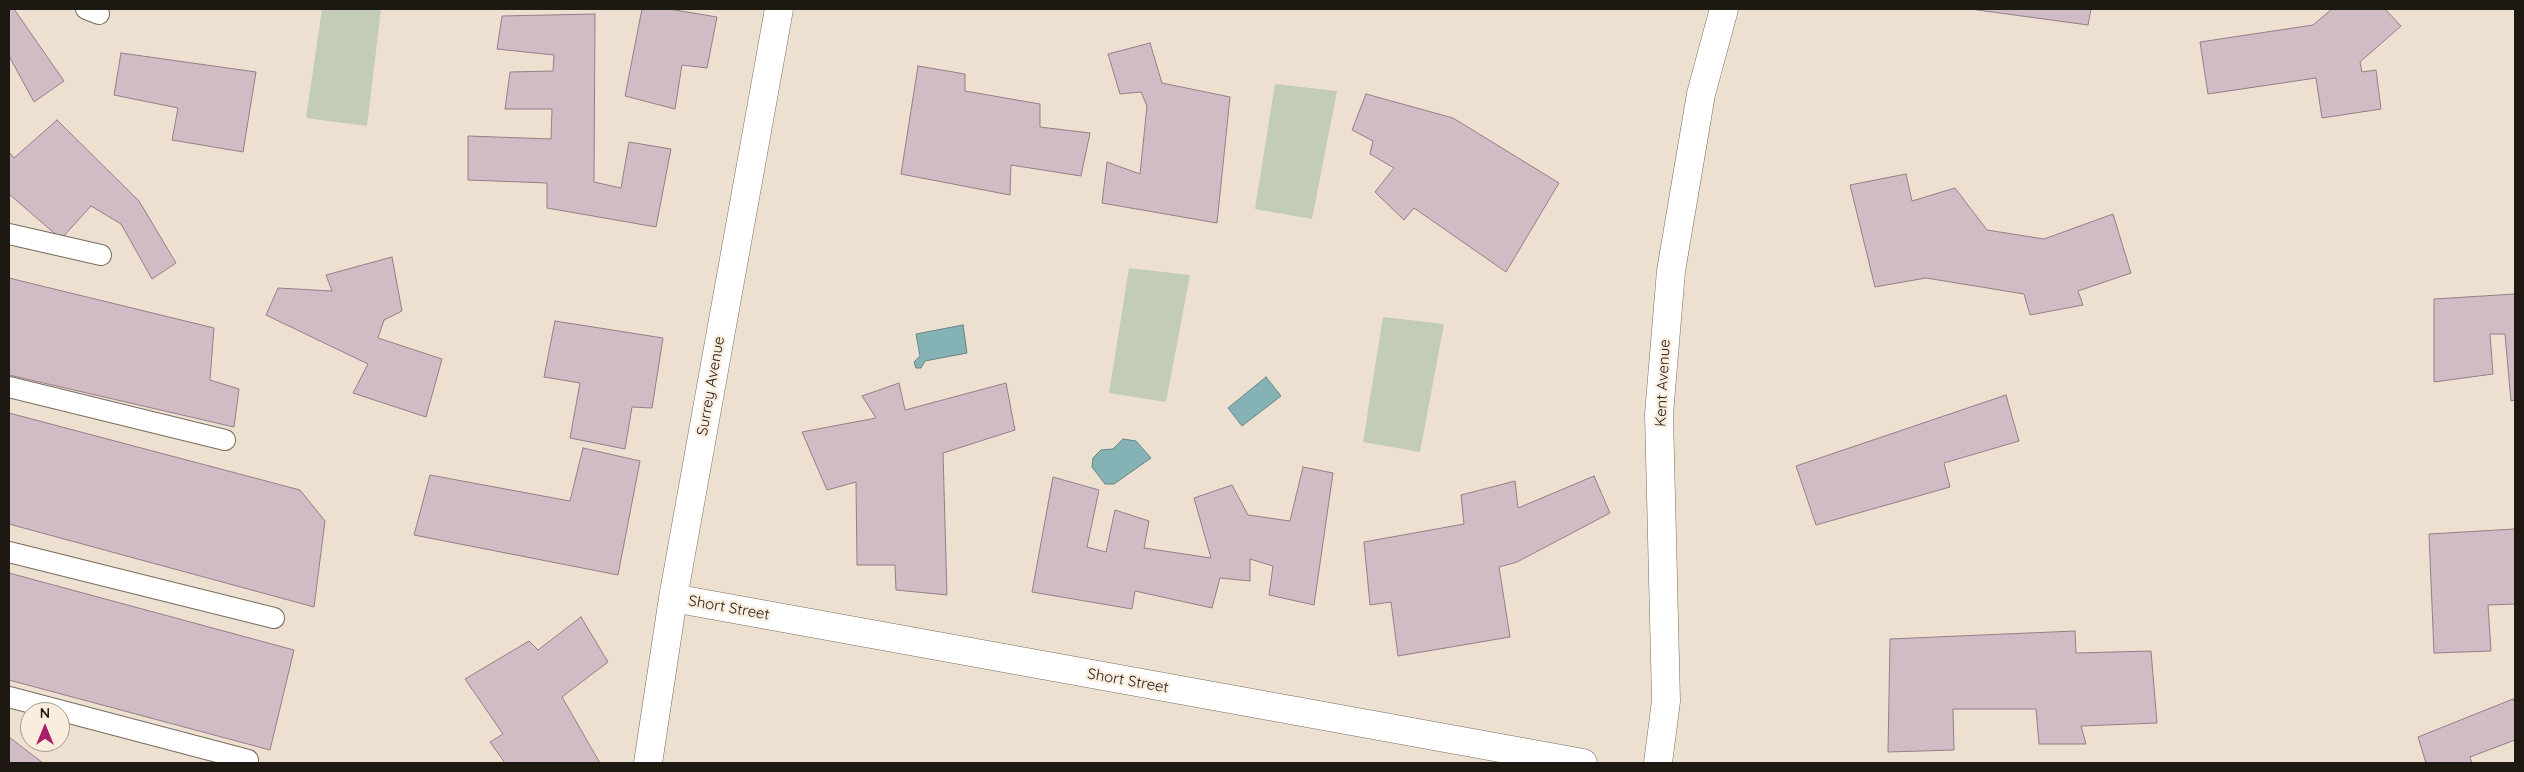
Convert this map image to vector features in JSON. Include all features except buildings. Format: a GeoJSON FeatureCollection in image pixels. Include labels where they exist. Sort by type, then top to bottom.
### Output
{"type":"FeatureCollection","features":[{"type":"Feature","properties":{"kind":"street","name":"Surrey Avenue"},"geometry":{"type":"LineString","coordinates":[[648,763],[673,598],[779,9]]}},
{"type":"Feature","properties":{"kind":"street","name":"Kent Avenue"},"geometry":{"type":"LineString","coordinates":[[1658,763],[1666,701],[1660,414],[1671,270],[1702,94],[1724,9]]}},
{"type":"Feature","properties":{"kind":"street","name":"Short Street"},"geometry":{"type":"LineString","coordinates":[[673,598],[1583,763]]}},
{"type":"Feature","properties":{"kind":"lane"},"geometry":{"type":"LineString","coordinates":[[9,234],[101,255]]}},
{"type":"Feature","properties":{"kind":"lane"},"geometry":{"type":"LineString","coordinates":[[9,387],[225,440]]}},
{"type":"Feature","properties":{"kind":"lane"},"geometry":{"type":"LineString","coordinates":[[9,552],[274,618]]}},
{"type":"Feature","properties":{"kind":"lane"},"geometry":{"type":"LineString","coordinates":[[9,697],[248,760]]}},
{"type":"Feature","properties":{"kind":"green space"},"geometry":{"type":"Polygon","coordinates":[[[322,9],[381,9],[367,126],[306,118],[322,9]]]}},
{"type":"Feature","properties":{"kind":"green space"},"geometry":{"type":"Polygon","coordinates":[[[1275,84],[1337,91],[1312,219],[1255,209],[1275,84]]]}},
{"type":"Feature","properties":{"kind":"green space"},"geometry":{"type":"Polygon","coordinates":[[[1129,268],[1190,275],[1166,402],[1109,393],[1129,268]]]}},
{"type":"Feature","properties":{"kind":"green space"},"geometry":{"type":"Polygon","coordinates":[[[1383,317],[1444,324],[1420,452],[1363,442],[1383,317]]]}},
{"type":"Feature","properties":{"kind":"water"},"geometry":{"type":"Polygon","coordinates":[[[963,325],[967,353],[925,361],[921,368],[916,368],[914,362],[920,356],[916,334],[963,325]]]}},
{"type":"Feature","properties":{"kind":"water"},"geometry":{"type":"Polygon","coordinates":[[[1266,377],[1281,396],[1242,426],[1228,408],[1266,377]]]}},
{"type":"Feature","properties":{"kind":"water"},"geometry":{"type":"Polygon","coordinates":[[[1123,439],[1136,441],[1151,458],[1114,484],[1105,484],[1092,467],[1093,458],[1101,450],[1113,449],[1123,439]]]}}]}
